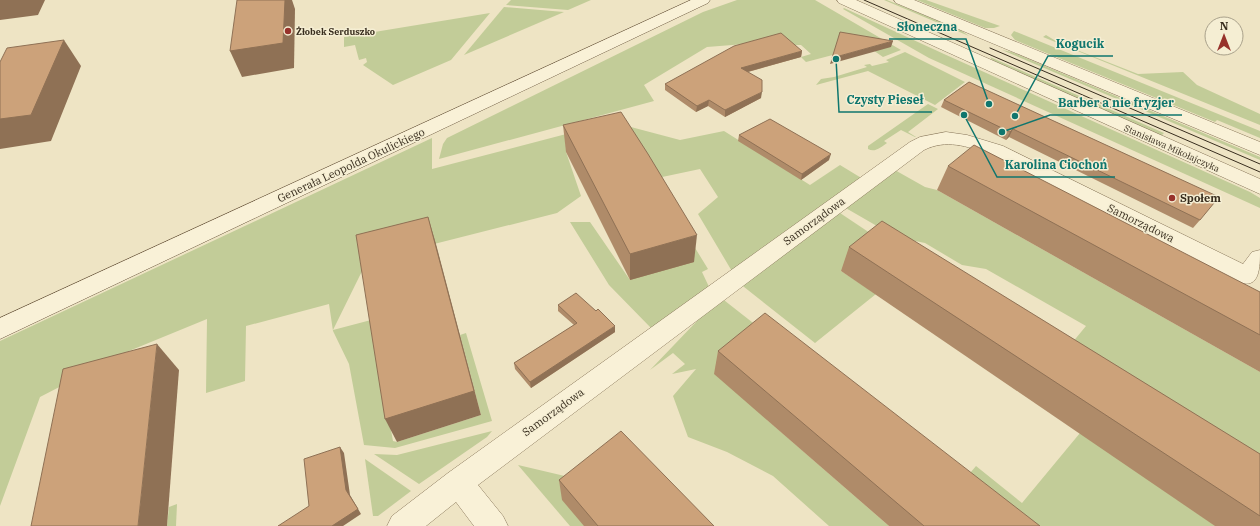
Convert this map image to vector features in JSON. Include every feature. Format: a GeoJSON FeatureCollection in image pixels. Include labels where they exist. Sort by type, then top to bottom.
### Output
{"type":"FeatureCollection","features":[{"type":"Feature","properties":{"kind":"street","name":"Generała Leopolda Okulickiego"},"geometry":{"type":"LineString","coordinates":[[0,329],[703,0]]}},
{"type":"Feature","properties":{"kind":"street","name":"Stanisława Mikołajczyka"},"geometry":{"type":"LineString","coordinates":[[844,0],[1260,187]]}},
{"type":"Feature","properties":{"kind":"street"},"geometry":{"type":"LineString","coordinates":[[901,0],[1260,150]]}},
{"type":"Feature","properties":{"kind":"street"},"geometry":{"type":"LineString","coordinates":[[966,55],[992,38]]}},
{"type":"Feature","properties":{"kind":"street","name":"Samorządowa"},"geometry":{"type":"LineString","coordinates":[[402,526],[743,272],[927,140],[942,138],[968,140],[996,150],[1248,276],[1260,258]]}},
{"type":"Feature","properties":{"kind":"street"},"geometry":{"type":"LineString","coordinates":[[458,483],[493,526]]}},
{"type":"Feature","properties":{"kind":"green space"},"geometry":{"type":"Polygon","coordinates":[[[511,0],[591,0],[568,10],[506,5],[511,0]]]}},
{"type":"Feature","properties":{"kind":"green space"},"geometry":{"type":"Polygon","coordinates":[[[737,0],[815,0],[901,50],[883,57],[867,46],[806,62],[801,57],[811,54],[801,45],[788,45],[770,42],[707,47],[644,85],[654,101],[439,159],[443,144],[447,138],[703,12],[737,0]]]}},
{"type":"Feature","properties":{"kind":"green space"},"geometry":{"type":"Polygon","coordinates":[[[884,0],[959,29],[969,36],[884,0]]]}},
{"type":"Feature","properties":{"kind":"green space"},"geometry":{"type":"Polygon","coordinates":[[[917,0],[926,0],[1000,26],[985,28],[917,0]]]}},
{"type":"Feature","properties":{"kind":"green space"},"geometry":{"type":"Polygon","coordinates":[[[504,7],[564,12],[464,55],[504,7]]]}},
{"type":"Feature","properties":{"kind":"green space"},"geometry":{"type":"Polygon","coordinates":[[[844,8],[1250,192],[1260,198],[1260,208],[929,58],[843,9],[844,8]]]}},
{"type":"Feature","properties":{"kind":"green space"},"geometry":{"type":"Polygon","coordinates":[[[490,13],[451,60],[393,85],[363,65],[367,62],[366,58],[359,60],[355,45],[344,47],[344,37],[490,13]]]}},
{"type":"Feature","properties":{"kind":"green space"},"geometry":{"type":"Polygon","coordinates":[[[1014,31],[1260,131],[1260,138],[1217,120],[1215,122],[1015,40],[1011,35],[1014,31]]]}},
{"type":"Feature","properties":{"kind":"green space"},"geometry":{"type":"Polygon","coordinates":[[[1046,35],[1059,43],[1138,74],[1183,72],[1197,85],[1260,114],[1260,125],[1043,37],[1046,35]]]}},
{"type":"Feature","properties":{"kind":"green space"},"geometry":{"type":"Polygon","coordinates":[[[1002,50],[1012,52],[1260,157],[1260,160],[1002,50]]]}},
{"type":"Feature","properties":{"kind":"green space"},"geometry":{"type":"Polygon","coordinates":[[[905,52],[965,82],[935,105],[868,71],[816,85],[821,79],[834,77],[867,67],[864,65],[870,64],[872,66],[889,62],[886,60],[905,52]]]}},
{"type":"Feature","properties":{"kind":"green space"},"geometry":{"type":"Polygon","coordinates":[[[990,57],[1164,133],[1161,136],[993,62],[990,57]]]}},
{"type":"Feature","properties":{"kind":"green space"},"geometry":{"type":"Polygon","coordinates":[[[928,104],[938,109],[908,132],[916,137],[901,130],[884,141],[887,143],[880,148],[876,150],[868,149],[868,146],[928,104]]]}},
{"type":"Feature","properties":{"kind":"green space"},"geometry":{"type":"Polygon","coordinates":[[[612,122],[680,140],[724,131],[810,185],[840,165],[863,179],[733,273],[698,214],[718,197],[700,169],[648,180],[566,152],[581,196],[557,213],[367,261],[333,330],[371,320],[393,441],[397,442],[481,415],[460,335],[466,333],[492,421],[395,448],[364,445],[349,364],[333,331],[329,304],[246,326],[245,381],[206,393],[207,319],[129,351],[40,397],[0,506],[0,341],[432,138],[432,169],[612,122]]]}},
{"type":"Feature","properties":{"kind":"green space"},"geometry":{"type":"Polygon","coordinates":[[[893,169],[925,187],[937,190],[1260,372],[1260,471],[1067,349],[1086,326],[986,269],[962,265],[925,243],[896,237],[844,207],[893,169]]]}},
{"type":"Feature","properties":{"kind":"green space"},"geometry":{"type":"Polygon","coordinates":[[[665,199],[708,269],[702,272],[710,289],[651,328],[609,285],[570,222],[590,222],[630,280],[665,199]]]}},
{"type":"Feature","properties":{"kind":"green space"},"geometry":{"type":"Polygon","coordinates":[[[837,211],[879,239],[841,271],[876,294],[815,343],[739,283],[837,211]]]}},
{"type":"Feature","properties":{"kind":"green space"},"geometry":{"type":"Polygon","coordinates":[[[720,297],[960,485],[976,466],[1022,503],[1080,433],[1216,526],[997,526],[766,419],[889,526],[829,526],[773,476],[727,452],[688,437],[673,396],[696,369],[672,374],[685,364],[673,353],[650,370],[720,297]]]}},
{"type":"Feature","properties":{"kind":"green space"},"geometry":{"type":"Polygon","coordinates":[[[492,431],[487,437],[419,484],[374,454],[397,455],[492,431]]]}},
{"type":"Feature","properties":{"kind":"green space"},"geometry":{"type":"Polygon","coordinates":[[[365,459],[411,491],[378,516],[373,516],[365,459]]]}},
{"type":"Feature","properties":{"kind":"green space"},"geometry":{"type":"Polygon","coordinates":[[[518,465],[586,481],[584,526],[570,526],[518,465]]]}},
{"type":"Feature","properties":{"kind":"green space"},"geometry":{"type":"Polygon","coordinates":[[[177,504],[176,526],[167,526],[169,507],[177,504]]]}},
{"type":"Feature","properties":{"kind":"building"},"geometry":{"type":"Polygon","coordinates":[[[237,0],[285,0],[283,43],[230,51],[237,0]]]}},
{"type":"Feature","properties":{"kind":"building"},"geometry":{"type":"Polygon","coordinates":[[[840,32],[893,41],[832,58],[840,32]]]}},
{"type":"Feature","properties":{"kind":"building"},"geometry":{"type":"Polygon","coordinates":[[[781,33],[802,51],[741,68],[762,80],[762,92],[725,110],[709,100],[697,106],[665,84],[734,46],[781,33]]]}},
{"type":"Feature","properties":{"kind":"building"},"geometry":{"type":"Polygon","coordinates":[[[64,40],[31,115],[0,119],[0,62],[7,48],[64,40]]]}},
{"type":"Feature","properties":{"kind":"building"},"geometry":{"type":"Polygon","coordinates":[[[969,82],[1219,197],[1200,220],[1013,129],[1010,132],[944,100],[969,82]]]}},
{"type":"Feature","properties":{"kind":"building"},"geometry":{"type":"Polygon","coordinates":[[[621,112],[697,235],[630,254],[563,125],[621,112]]]}},
{"type":"Feature","properties":{"kind":"building"},"geometry":{"type":"Polygon","coordinates":[[[770,119],[831,154],[802,174],[739,135],[770,119]]]}},
{"type":"Feature","properties":{"kind":"building"},"geometry":{"type":"Polygon","coordinates":[[[974,145],[1260,292],[1260,335],[948,166],[974,145]]]}},
{"type":"Feature","properties":{"kind":"building"},"geometry":{"type":"Polygon","coordinates":[[[428,217],[474,391],[385,419],[356,235],[428,217]]]}},
{"type":"Feature","properties":{"kind":"building"},"geometry":{"type":"Polygon","coordinates":[[[882,221],[1260,454],[1260,516],[849,247],[882,221]]]}},
{"type":"Feature","properties":{"kind":"building"},"geometry":{"type":"Polygon","coordinates":[[[576,293],[596,311],[598,309],[615,326],[530,382],[514,363],[577,323],[558,305],[576,293]]]}},
{"type":"Feature","properties":{"kind":"building"},"geometry":{"type":"Polygon","coordinates":[[[765,313],[1040,526],[924,526],[718,351],[765,313]]]}},
{"type":"Feature","properties":{"kind":"building"},"geometry":{"type":"Polygon","coordinates":[[[157,344],[138,526],[31,526],[63,369],[157,344]]]}},
{"type":"Feature","properties":{"kind":"building"},"geometry":{"type":"Polygon","coordinates":[[[621,431],[714,526],[598,526],[559,480],[621,431]]]}},
{"type":"Feature","properties":{"kind":"building"},"geometry":{"type":"Polygon","coordinates":[[[340,447],[346,490],[358,509],[332,526],[278,526],[309,506],[304,459],[340,447]]]}},
{"type":"Feature","properties":{"kind":"tram line"},"geometry":{"type":"LineString","coordinates":[[864,0],[1260,172]]}},
{"type":"Feature","properties":{"kind":"tram line"},"geometry":{"type":"LineString","coordinates":[[990,48],[1260,164]]}},
{"type":"Feature","properties":{"kind":"place","name":"Żłobek Serduszko"},"geometry":{"type":"Point","coordinates":[288,31]}},
{"type":"Feature","properties":{"kind":"place","name":"Czysty Pieseł"},"geometry":{"type":"Point","coordinates":[836,59]}},
{"type":"Feature","properties":{"kind":"place","name":"Słoneczna"},"geometry":{"type":"Point","coordinates":[989,104]}},
{"type":"Feature","properties":{"kind":"place","name":"Karolina Ciochoń"},"geometry":{"type":"Point","coordinates":[964,115]}},
{"type":"Feature","properties":{"kind":"place","name":"Kogucik"},"geometry":{"type":"Point","coordinates":[1015,116]}},
{"type":"Feature","properties":{"kind":"place","name":"Barber a nie fryzjer"},"geometry":{"type":"Point","coordinates":[1002,132]}},
{"type":"Feature","properties":{"kind":"place","name":"Społem"},"geometry":{"type":"Point","coordinates":[1172,198]}}]}
